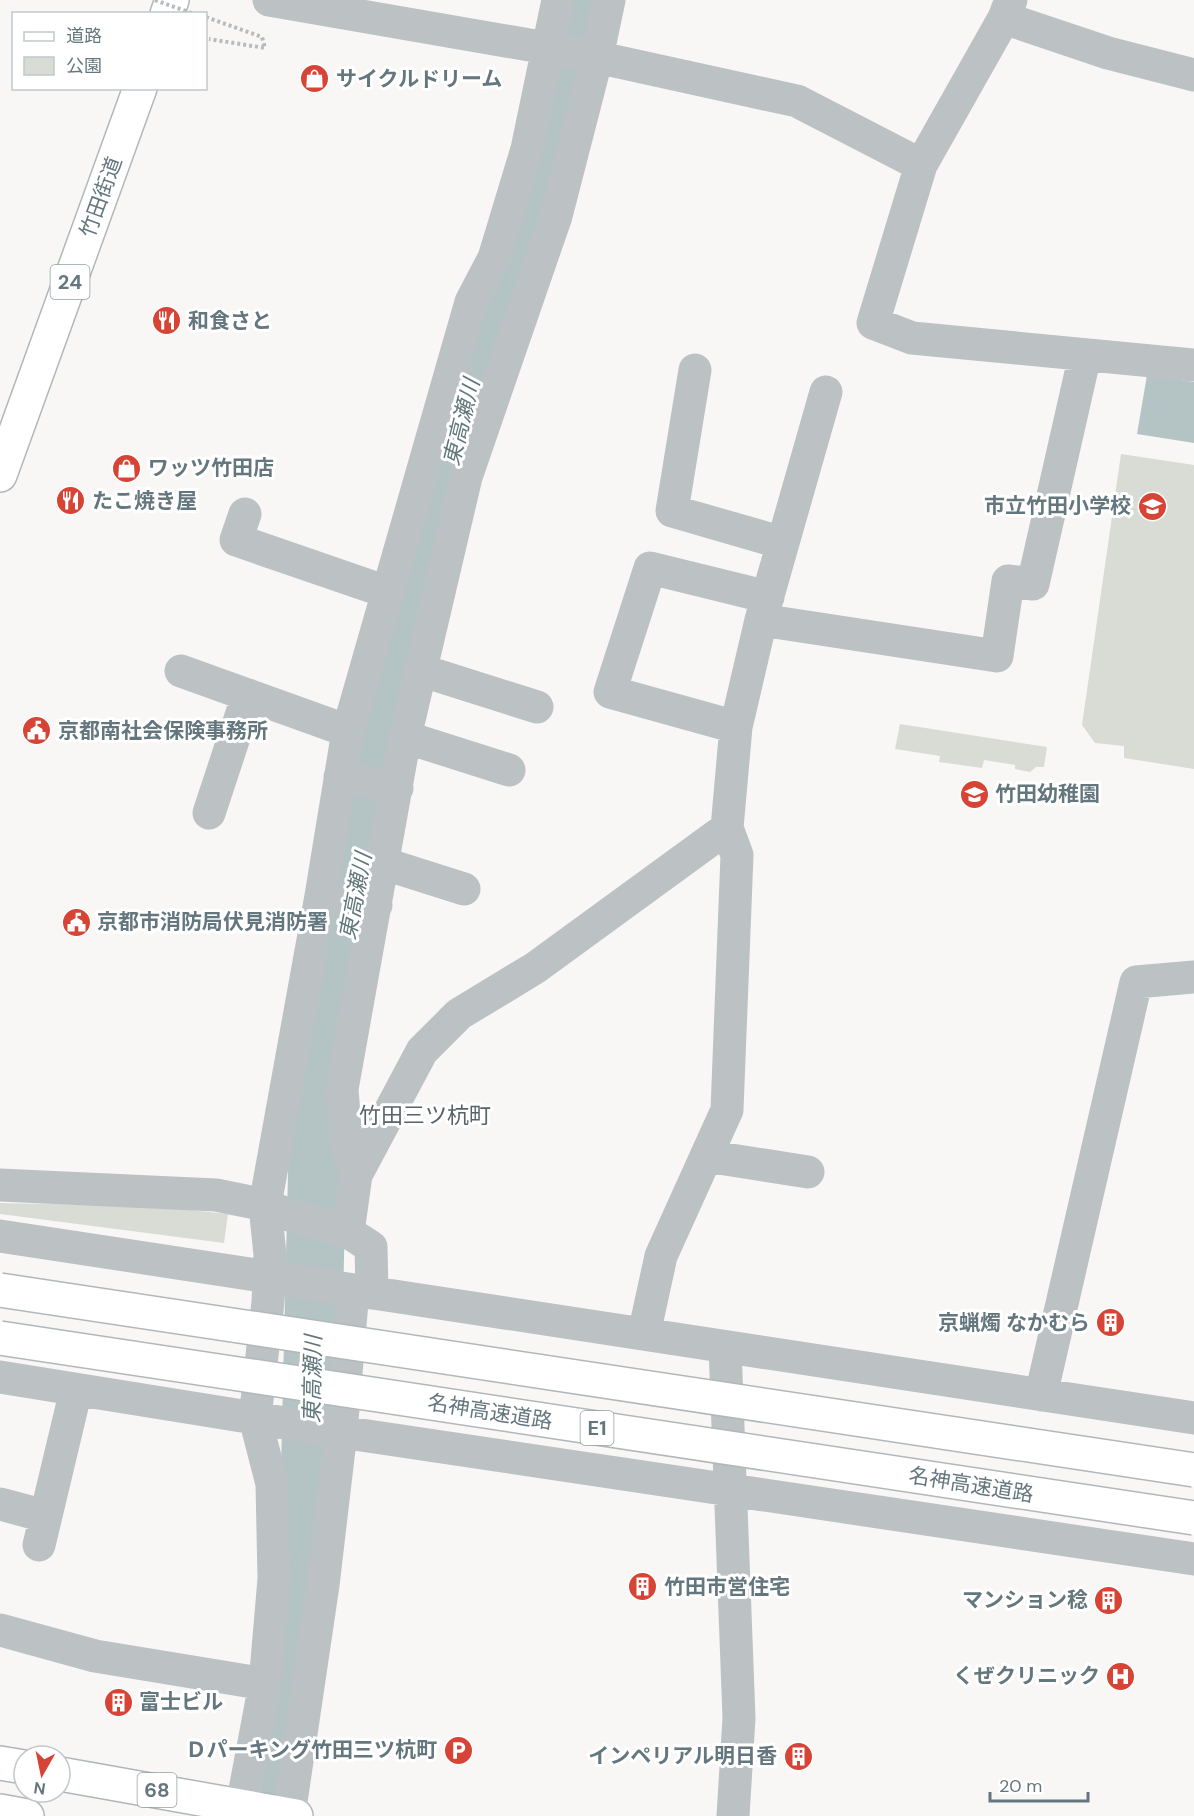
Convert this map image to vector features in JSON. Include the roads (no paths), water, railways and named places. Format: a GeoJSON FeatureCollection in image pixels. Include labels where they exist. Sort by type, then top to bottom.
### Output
{"type":"FeatureCollection","features":[{"type":"Feature","properties":{"kind":"main road","name":"竹田街道"},"geometry":{"type":"LineString","coordinates":[[0,475],[139,90]]}},
{"type":"Feature","properties":{"kind":"main road","name":"E1"},"geometry":{"type":"LineString","coordinates":[[0,1290],[1194,1470]]}},
{"type":"Feature","properties":{"kind":"main road","name":"名神高速道路"},"geometry":{"type":"LineString","coordinates":[[0,1338],[1194,1518]]}},
{"type":"Feature","properties":{"kind":"main road","name":"68"},"geometry":{"type":"LineString","coordinates":[[72,1775],[273,1812]]}},
{"type":"Feature","properties":{"kind":"main road"},"geometry":{"type":"LineString","coordinates":[[0,1811],[27,1816]]}},
{"type":"Feature","properties":{"kind":"street"},"geometry":{"type":"LineString","coordinates":[[269,0],[573,53],[797,101],[921,165]]}},
{"type":"Feature","properties":{"kind":"street"},"geometry":{"type":"LineString","coordinates":[[356,1175],[346,1141],[342,1089],[405,737],[466,477],[556,216],[573,53],[558,0]]}},
{"type":"Feature","properties":{"kind":"street"},"geometry":{"type":"LineString","coordinates":[[273,1812],[299,1582],[272,1484],[268,1420],[270,1255],[321,896],[348,731],[471,302],[494,258],[527,149],[573,53],[609,0]]}},
{"type":"Feature","properties":{"kind":"street"},"geometry":{"type":"LineString","coordinates":[[1194,75],[1108,53],[1008,9],[921,165],[873,323],[912,338],[1194,365]]}},
{"type":"Feature","properties":{"kind":"street"},"geometry":{"type":"LineString","coordinates":[[460,341],[507,358]]}},
{"type":"Feature","properties":{"kind":"street"},"geometry":{"type":"LineString","coordinates":[[735,727],[610,692],[650,568],[764,609],[997,656],[1008,581],[1033,584],[1085,354]]}},
{"type":"Feature","properties":{"kind":"street"},"geometry":{"type":"LineString","coordinates":[[695,370],[672,511],[783,543]]}},
{"type":"Feature","properties":{"kind":"street"},"geometry":{"type":"LineString","coordinates":[[644,1334],[661,1256],[727,1110],[737,855],[727,828],[735,727],[764,609],[826,392]]}},
{"type":"Feature","properties":{"kind":"street"},"geometry":{"type":"LineString","coordinates":[[245,514],[236,540],[387,592]]}},
{"type":"Feature","properties":{"kind":"street"},"geometry":{"type":"LineString","coordinates":[[420,670],[537,707]]}},
{"type":"Feature","properties":{"kind":"street"},"geometry":{"type":"LineString","coordinates":[[182,671],[348,731]]}},
{"type":"Feature","properties":{"kind":"street"},"geometry":{"type":"LineString","coordinates":[[208,813],[248,695]]}},
{"type":"Feature","properties":{"kind":"street"},"geometry":{"type":"LineString","coordinates":[[405,737],[509,770]]}},
{"type":"Feature","properties":{"kind":"street"},"geometry":{"type":"LineString","coordinates":[[340,777],[397,788]]}},
{"type":"Feature","properties":{"kind":"street"},"geometry":{"type":"LineString","coordinates":[[344,1231],[356,1175],[422,1051],[459,1014],[535,968],[727,828]]}},
{"type":"Feature","properties":{"kind":"street"},"geometry":{"type":"LineString","coordinates":[[382,863],[465,889]]}},
{"type":"Feature","properties":{"kind":"street"},"geometry":{"type":"LineString","coordinates":[[321,896],[376,905]]}},
{"type":"Feature","properties":{"kind":"street"},"geometry":{"type":"LineString","coordinates":[[1041,1395],[1136,982],[1194,977]]}},
{"type":"Feature","properties":{"kind":"street"},"geometry":{"type":"LineString","coordinates":[[706,1156],[808,1172]]}},
{"type":"Feature","properties":{"kind":"street"},"geometry":{"type":"LineString","coordinates":[[0,1185],[216,1195],[278,1210],[344,1231],[370,1247],[334,1431],[299,1582],[265,1684],[273,1812]]}},
{"type":"Feature","properties":{"kind":"street"},"geometry":{"type":"LineString","coordinates":[[0,1236],[1194,1419]]}},
{"type":"Feature","properties":{"kind":"street"},"geometry":{"type":"LineString","coordinates":[[725,1347],[739,1718],[733,1816]]}},
{"type":"Feature","properties":{"kind":"street"},"geometry":{"type":"LineString","coordinates":[[0,1377],[334,1431],[1194,1558]]}},
{"type":"Feature","properties":{"kind":"street"},"geometry":{"type":"LineString","coordinates":[[0,1504],[42,1531],[76,1389]]}},
{"type":"Feature","properties":{"kind":"street"},"geometry":{"type":"LineString","coordinates":[[0,1630],[95,1656],[265,1684]]}},
{"type":"Feature","properties":{"kind":"waterway","name":"東高瀬川"},"geometry":{"type":"LineString","coordinates":[[268,1816],[299,1615],[310,1468],[319,1090],[387,729],[475,366],[540,176],[583,0]]}},
{"type":"Feature","properties":{"kind":"place","name":"サイクルドリーム"},"geometry":{"type":"Point","coordinates":[315,79]}},
{"type":"Feature","properties":{"kind":"place","name":"和食さと"},"geometry":{"type":"Point","coordinates":[167,321]}},
{"type":"Feature","properties":{"kind":"place","name":"ワッツ竹田店"},"geometry":{"type":"Point","coordinates":[127,468]}},
{"type":"Feature","properties":{"kind":"place","name":"たこ焼き屋"},"geometry":{"type":"Point","coordinates":[71,501]}},
{"type":"Feature","properties":{"kind":"place","name":"市立竹田小学校"},"geometry":{"type":"Point","coordinates":[1152,506]}},
{"type":"Feature","properties":{"kind":"place","name":"京都南社会保険事務所"},"geometry":{"type":"Point","coordinates":[37,731]}},
{"type":"Feature","properties":{"kind":"place","name":"竹田幼稚園"},"geometry":{"type":"Point","coordinates":[974,794]}},
{"type":"Feature","properties":{"kind":"place","name":"京都市消防局伏見消防署"},"geometry":{"type":"Point","coordinates":[76,922]}},
{"type":"Feature","properties":{"kind":"place","name":"京蝋燭 なかむら"},"geometry":{"type":"Point","coordinates":[1111,1323]}},
{"type":"Feature","properties":{"kind":"place","name":"竹田市営住宅"},"geometry":{"type":"Point","coordinates":[643,1587]}},
{"type":"Feature","properties":{"kind":"place","name":"マンション稔"},"geometry":{"type":"Point","coordinates":[1109,1600]}},
{"type":"Feature","properties":{"kind":"place","name":"くぜクリニック"},"geometry":{"type":"Point","coordinates":[1121,1676]}},
{"type":"Feature","properties":{"kind":"place","name":"富士ビル"},"geometry":{"type":"Point","coordinates":[118,1702]}},
{"type":"Feature","properties":{"kind":"place","name":"Ｄパーキング竹田三ツ杭町"},"geometry":{"type":"Point","coordinates":[458,1750]}},
{"type":"Feature","properties":{"kind":"place","name":"インペリアル明日香"},"geometry":{"type":"Point","coordinates":[798,1756]}},
{"type":"Feature","properties":{"kind":"district","name":"竹田三ツ杭町"},"geometry":{"type":"Point","coordinates":[425,1115]}}]}
